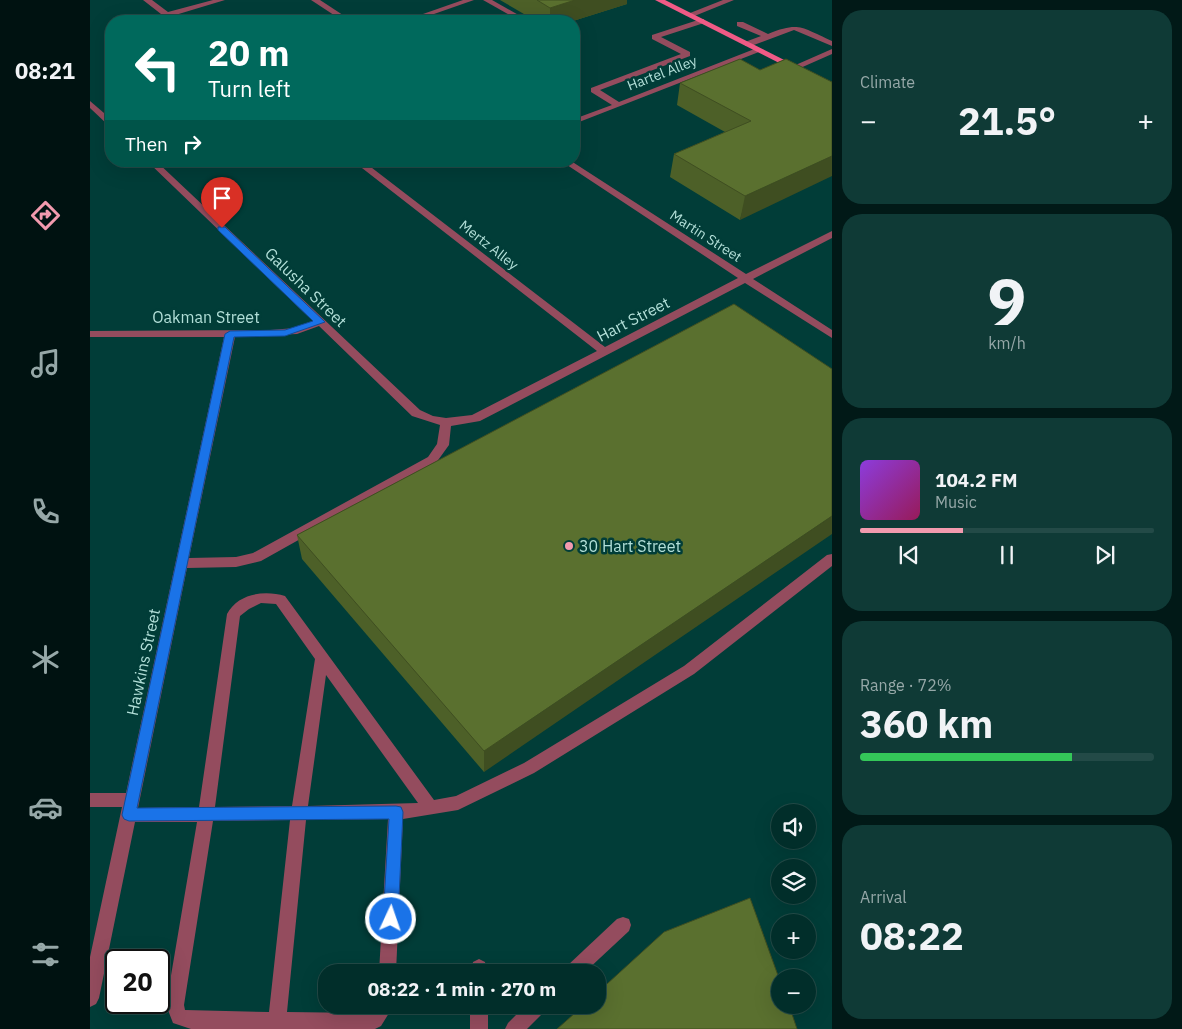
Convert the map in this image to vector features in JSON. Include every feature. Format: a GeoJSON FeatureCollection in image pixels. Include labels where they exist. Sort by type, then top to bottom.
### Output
{"type":"FeatureCollection","features":[{"type":"Feature","properties":{"kind":"main road"},"geometry":{"type":"LineString","coordinates":[[659,0],[799,69]]}},
{"type":"Feature","properties":{"kind":"street"},"geometry":{"type":"LineString","coordinates":[[147,0],[167,15],[221,0]]}},
{"type":"Feature","properties":{"kind":"street"},"geometry":{"type":"LineString","coordinates":[[315,0],[339,15]]}},
{"type":"Feature","properties":{"kind":"street"},"geometry":{"type":"LineString","coordinates":[[425,15],[470,0]]}},
{"type":"Feature","properties":{"kind":"street"},"geometry":{"type":"LineString","coordinates":[[487,0],[514,15]]}},
{"type":"Feature","properties":{"kind":"street"},"geometry":{"type":"LineString","coordinates":[[689,15],[730,0]]}},
{"type":"Feature","properties":{"kind":"street"},"geometry":{"type":"LineString","coordinates":[[618,105],[594,90],[687,54],[654,37],[701,21]]}},
{"type":"Feature","properties":{"kind":"street"},"geometry":{"type":"LineString","coordinates":[[740,24],[766,36]]}},
{"type":"Feature","properties":{"kind":"street"},"geometry":{"type":"LineString","coordinates":[[748,44],[766,36],[796,28],[832,44]]}},
{"type":"Feature","properties":{"kind":"street","name":"Hartel Alley"},"geometry":{"type":"LineString","coordinates":[[580,120],[760,50]]}},
{"type":"Feature","properties":{"kind":"street"},"geometry":{"type":"LineString","coordinates":[[799,69],[832,51]]}},
{"type":"Feature","properties":{"kind":"street"},"geometry":{"type":"LineString","coordinates":[[90,103],[105,117]]}},
{"type":"Feature","properties":{"kind":"street","name":"Galusha Street"},"geometry":{"type":"LineString","coordinates":[[157,167],[416,413],[424,418],[446,422]]}},
{"type":"Feature","properties":{"kind":"street","name":"Mertz Alley"},"geometry":{"type":"LineString","coordinates":[[365,167],[604,352]]}},
{"type":"Feature","properties":{"kind":"street","name":"Martin Street"},"geometry":{"type":"LineString","coordinates":[[574,167],[832,335]]}},
{"type":"Feature","properties":{"kind":"street","name":"Hart Street"},"geometry":{"type":"LineString","coordinates":[[446,422],[466,421],[476,418],[832,234]]}},
{"type":"Feature","properties":{"kind":"street","name":"Oakman Street"},"geometry":{"type":"LineString","coordinates":[[90,334],[285,333],[320,322]]}},
{"type":"Feature","properties":{"kind":"street","name":"Hawkins Street"},"geometry":{"type":"LineString","coordinates":[[90,998],[230,334]]}},
{"type":"Feature","properties":{"kind":"street"},"geometry":{"type":"LineString","coordinates":[[182,563],[241,561],[256,557],[432,460],[443,445],[446,422]]}},
{"type":"Feature","properties":{"kind":"street"},"geometry":{"type":"LineString","coordinates":[[90,800],[130,807],[206,814],[396,812],[458,803],[529,768],[689,670],[832,559]]}},
{"type":"Feature","properties":{"kind":"street"},"geometry":{"type":"LineString","coordinates":[[379,1014],[375,1020],[364,1022],[191,1020],[180,1017],[175,1005],[206,814],[234,614],[244,603],[269,596],[280,600],[431,808]]}},
{"type":"Feature","properties":{"kind":"street"},"geometry":{"type":"LineString","coordinates":[[277,1021],[299,813],[322,657]]}},
{"type":"Feature","properties":{"kind":"street"},"geometry":{"type":"LineString","coordinates":[[388,964],[396,812]]}},
{"type":"Feature","properties":{"kind":"street"},"geometry":{"type":"LineString","coordinates":[[581,964],[623,924]]}},
{"type":"Feature","properties":{"kind":"street"},"geometry":{"type":"LineString","coordinates":[[479,1014],[479,1029]]}},
{"type":"Feature","properties":{"kind":"street"},"geometry":{"type":"LineString","coordinates":[[514,1029],[530,1014]]}},
{"type":"Feature","properties":{"kind":"building"},"geometry":{"type":"Polygon","coordinates":[[[537,0],[575,0],[550,8],[537,0]]]}},
{"type":"Feature","properties":{"kind":"building"},"geometry":{"type":"Polygon","coordinates":[[[740,59],[760,70],[786,59],[832,82],[832,156],[745,196],[674,154],[751,121],[680,83],[740,59]]]}},
{"type":"Feature","properties":{"kind":"building","name":"30 Hart Street"},"geometry":{"type":"Polygon","coordinates":[[[734,304],[832,369],[832,516],[484,751],[297,535],[734,304]]]}},
{"type":"Feature","properties":{"kind":"building"},"geometry":{"type":"Polygon","coordinates":[[[750,898],[776,969],[771,969],[771,1014],[792,1014],[797,1029],[557,1029],[574,1014],[606,1014],[606,985],[664,932],[750,898]]]}},
{"type":"Feature","properties":{"kind":"place","name":"30 Hart Street"},"geometry":{"type":"Point","coordinates":[569,546]}},
{"type":"Feature","properties":{"kind":"route"},"geometry":{"type":"LineString","coordinates":[[222,228],[320,322],[310,327],[285,333],[230,334],[129,815],[396,812],[391,919]]}}]}
